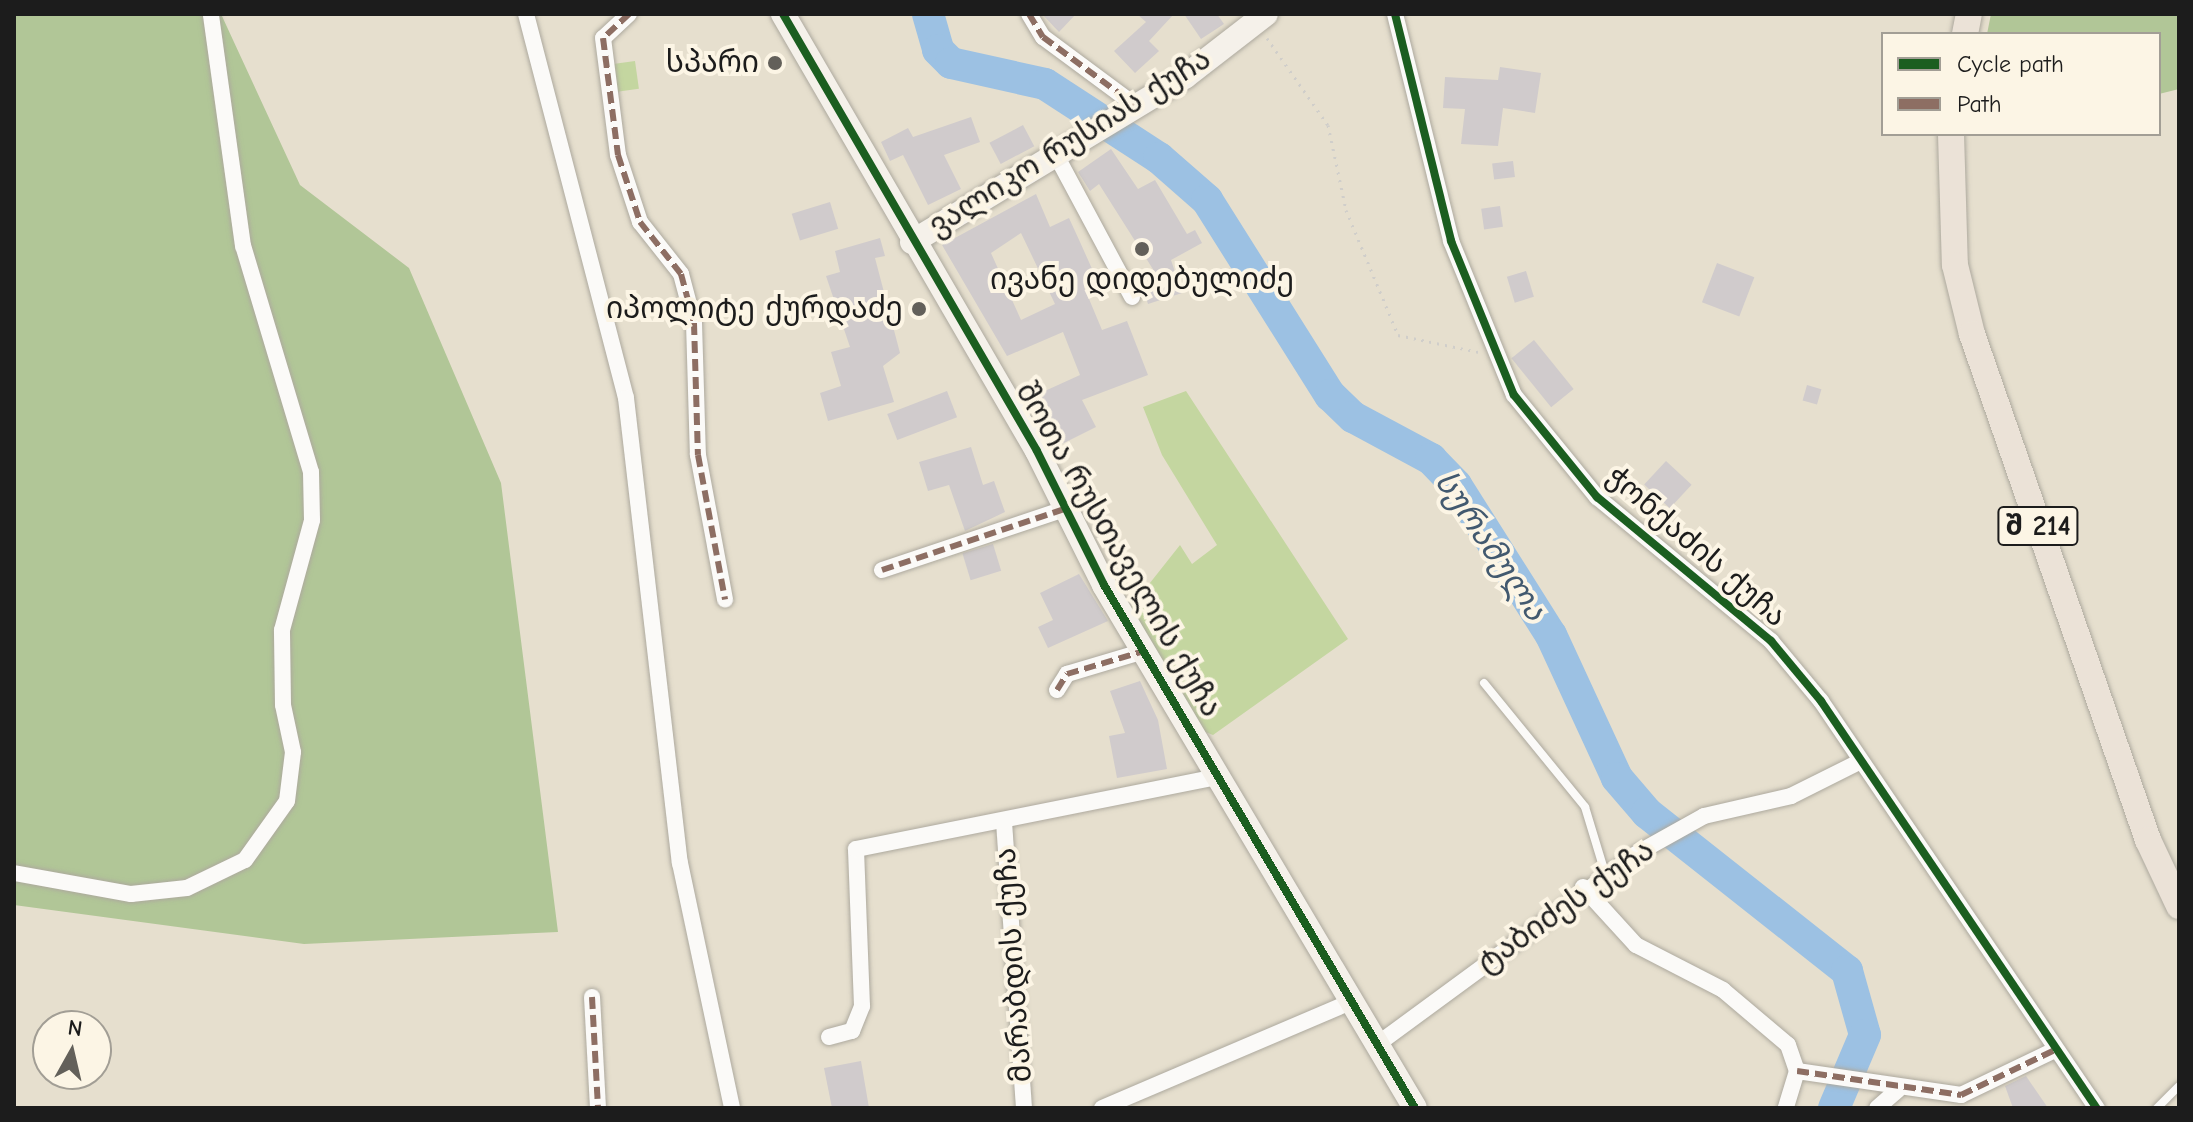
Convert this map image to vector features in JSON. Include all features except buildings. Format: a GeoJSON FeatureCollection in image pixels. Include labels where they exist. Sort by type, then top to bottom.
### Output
{"type":"FeatureCollection","features":[{"type":"Feature","properties":{"kind":"main road","name":"შ 214"},"geometry":{"type":"LineString","coordinates":[[1951,136],[1955,265],[1985,376],[2148,840],[2179,906]]}},
{"type":"Feature","properties":{"kind":"street"},"geometry":{"type":"LineString","coordinates":[[14,873],[131,894],[187,888],[245,860],[287,801],[293,752],[283,705],[282,630],[312,520],[311,472],[243,246],[211,14]]}},
{"type":"Feature","properties":{"kind":"street"},"geometry":{"type":"LineString","coordinates":[[526,14],[626,398],[680,863],[722,1078],[732,1108]]}},
{"type":"Feature","properties":{"kind":"street"},"geometry":{"type":"LineString","coordinates":[[629,14],[603,38],[618,155],[640,222],[681,274],[694,323],[698,455],[725,599]]}},
{"type":"Feature","properties":{"kind":"street","name":"შოთა რუსთაველის ქუჩა"},"geometry":{"type":"LineString","coordinates":[[783,14],[1144,651],[1221,776],[1348,1003],[1415,1108]]}},
{"type":"Feature","properties":{"kind":"street"},"geometry":{"type":"LineString","coordinates":[[1029,14],[1043,37],[1132,107]]}},
{"type":"Feature","properties":{"kind":"street","name":"ჭონქაძის ქუჩა"},"geometry":{"type":"LineString","coordinates":[[1395,14],[1451,241],[1489,344],[1541,435],[1597,497],[1771,641],[1861,761],[2097,1108]]}},
{"type":"Feature","properties":{"kind":"street","name":"ვალიკო რუსიას ქუჩა"},"geometry":{"type":"LineString","coordinates":[[912,242],[1094,133],[1261,18]]}},
{"type":"Feature","properties":{"kind":"street"},"geometry":{"type":"LineString","coordinates":[[1056,155],[1132,297]]}},
{"type":"Feature","properties":{"kind":"street"},"geometry":{"type":"LineString","coordinates":[[882,570],[1064,509]]}},
{"type":"Feature","properties":{"kind":"street"},"geometry":{"type":"LineString","coordinates":[[1057,690],[1067,674],[1144,651]]}},
{"type":"Feature","properties":{"kind":"street","name":"ტაბიძეს ქუჩა"},"geometry":{"type":"LineString","coordinates":[[1375,1046],[1583,887],[1636,854],[1704,816],[1791,796],[1861,761]]}},
{"type":"Feature","properties":{"kind":"street"},"geometry":{"type":"LineString","coordinates":[[829,1037],[852,1031],[862,1006],[856,849],[1004,822],[1221,776]]}},
{"type":"Feature","properties":{"kind":"street","name":"მარაბდის ქუჩა"},"geometry":{"type":"LineString","coordinates":[[1004,822],[1024,1108]]}},
{"type":"Feature","properties":{"kind":"street"},"geometry":{"type":"LineString","coordinates":[[1583,887],[1636,945],[1752,1010],[1788,1045],[1797,1071],[1786,1108]]}},
{"type":"Feature","properties":{"kind":"street"},"geometry":{"type":"LineString","coordinates":[[592,997],[598,1108]]}},
{"type":"Feature","properties":{"kind":"street"},"geometry":{"type":"LineString","coordinates":[[1102,1108],[1348,1003]]}},
{"type":"Feature","properties":{"kind":"street"},"geometry":{"type":"LineString","coordinates":[[1797,1071],[1890,1088],[1961,1095],[2055,1050]]}},
{"type":"Feature","properties":{"kind":"street"},"geometry":{"type":"LineString","coordinates":[[1877,1108],[1890,1088]]}},
{"type":"Feature","properties":{"kind":"lane"},"geometry":{"type":"LineString","coordinates":[[1484,683],[1585,807],[1605,873]]}},
{"type":"Feature","properties":{"kind":"lane"},"geometry":{"type":"LineString","coordinates":[[2157,1108],[2179,1086]]}},
{"type":"Feature","properties":{"kind":"path"},"geometry":{"type":"LineString","coordinates":[[1261,18],[1328,125],[1346,210],[1398,335],[1477,353],[1489,344]]}},
{"type":"Feature","properties":{"kind":"green space"},"geometry":{"type":"Polygon","coordinates":[[[14,14],[221,14],[300,185],[409,268],[501,483],[558,932],[304,944],[14,905],[14,14]]]}},
{"type":"Feature","properties":{"kind":"green space"},"geometry":{"type":"Polygon","coordinates":[[[1991,14],[2179,14],[2179,89],[2161,94],[2161,32],[1987,32],[1991,14]]]}},
{"type":"Feature","properties":{"kind":"green space"},"geometry":{"type":"Polygon","coordinates":[[[635,61],[639,89],[617,92],[613,64],[635,61]]]}},
{"type":"Feature","properties":{"kind":"green space"},"geometry":{"type":"Polygon","coordinates":[[[1186,391],[1348,639],[1213,735],[1195,728],[1123,617],[1180,545],[1192,564],[1217,545],[1162,455],[1143,407],[1186,391]]]}},
{"type":"Feature","properties":{"kind":"waterway","name":"სურამულა"},"geometry":{"type":"LineString","coordinates":[[928,14],[938,50],[951,63],[1045,84],[1159,158],[1207,200],[1330,395],[1353,417],[1431,459],[1456,485],[1551,635],[1617,778],[1647,813],[1847,971],[1865,1035],[1834,1108]]}},
{"type":"Feature","properties":{"kind":"marked path"},"geometry":{"type":"LineString","coordinates":[[629,14],[603,38],[618,155],[640,222],[681,274],[694,323],[698,455],[725,599]]}},
{"type":"Feature","properties":{"kind":"marked path"},"geometry":{"type":"LineString","coordinates":[[1029,14],[1043,37],[1135,105]]}},
{"type":"Feature","properties":{"kind":"marked path"},"geometry":{"type":"LineString","coordinates":[[882,570],[1064,509]]}},
{"type":"Feature","properties":{"kind":"marked path"},"geometry":{"type":"LineString","coordinates":[[1057,690],[1067,674],[1144,651]]}},
{"type":"Feature","properties":{"kind":"marked path"},"geometry":{"type":"LineString","coordinates":[[592,997],[598,1108]]}},
{"type":"Feature","properties":{"kind":"marked path"},"geometry":{"type":"LineString","coordinates":[[1797,1071],[1961,1095],[2055,1050]]}},
{"type":"Feature","properties":{"kind":"cycle path"},"geometry":{"type":"LineString","coordinates":[[783,14],[1037,451],[1104,585],[1415,1108]]}},
{"type":"Feature","properties":{"kind":"cycle path"},"geometry":{"type":"LineString","coordinates":[[1395,14],[1451,241],[1514,395],[1597,497],[1771,641],[1821,701],[2097,1108]]}},
{"type":"Feature","properties":{"kind":"place","name":"სპარი"},"geometry":{"type":"Point","coordinates":[775,63]}},
{"type":"Feature","properties":{"kind":"place","name":"ივანე დიდებულიძე"},"geometry":{"type":"Point","coordinates":[1142,249]}},
{"type":"Feature","properties":{"kind":"place","name":"იპოლიტე ქურდაძე"},"geometry":{"type":"Point","coordinates":[919,309]}}]}
